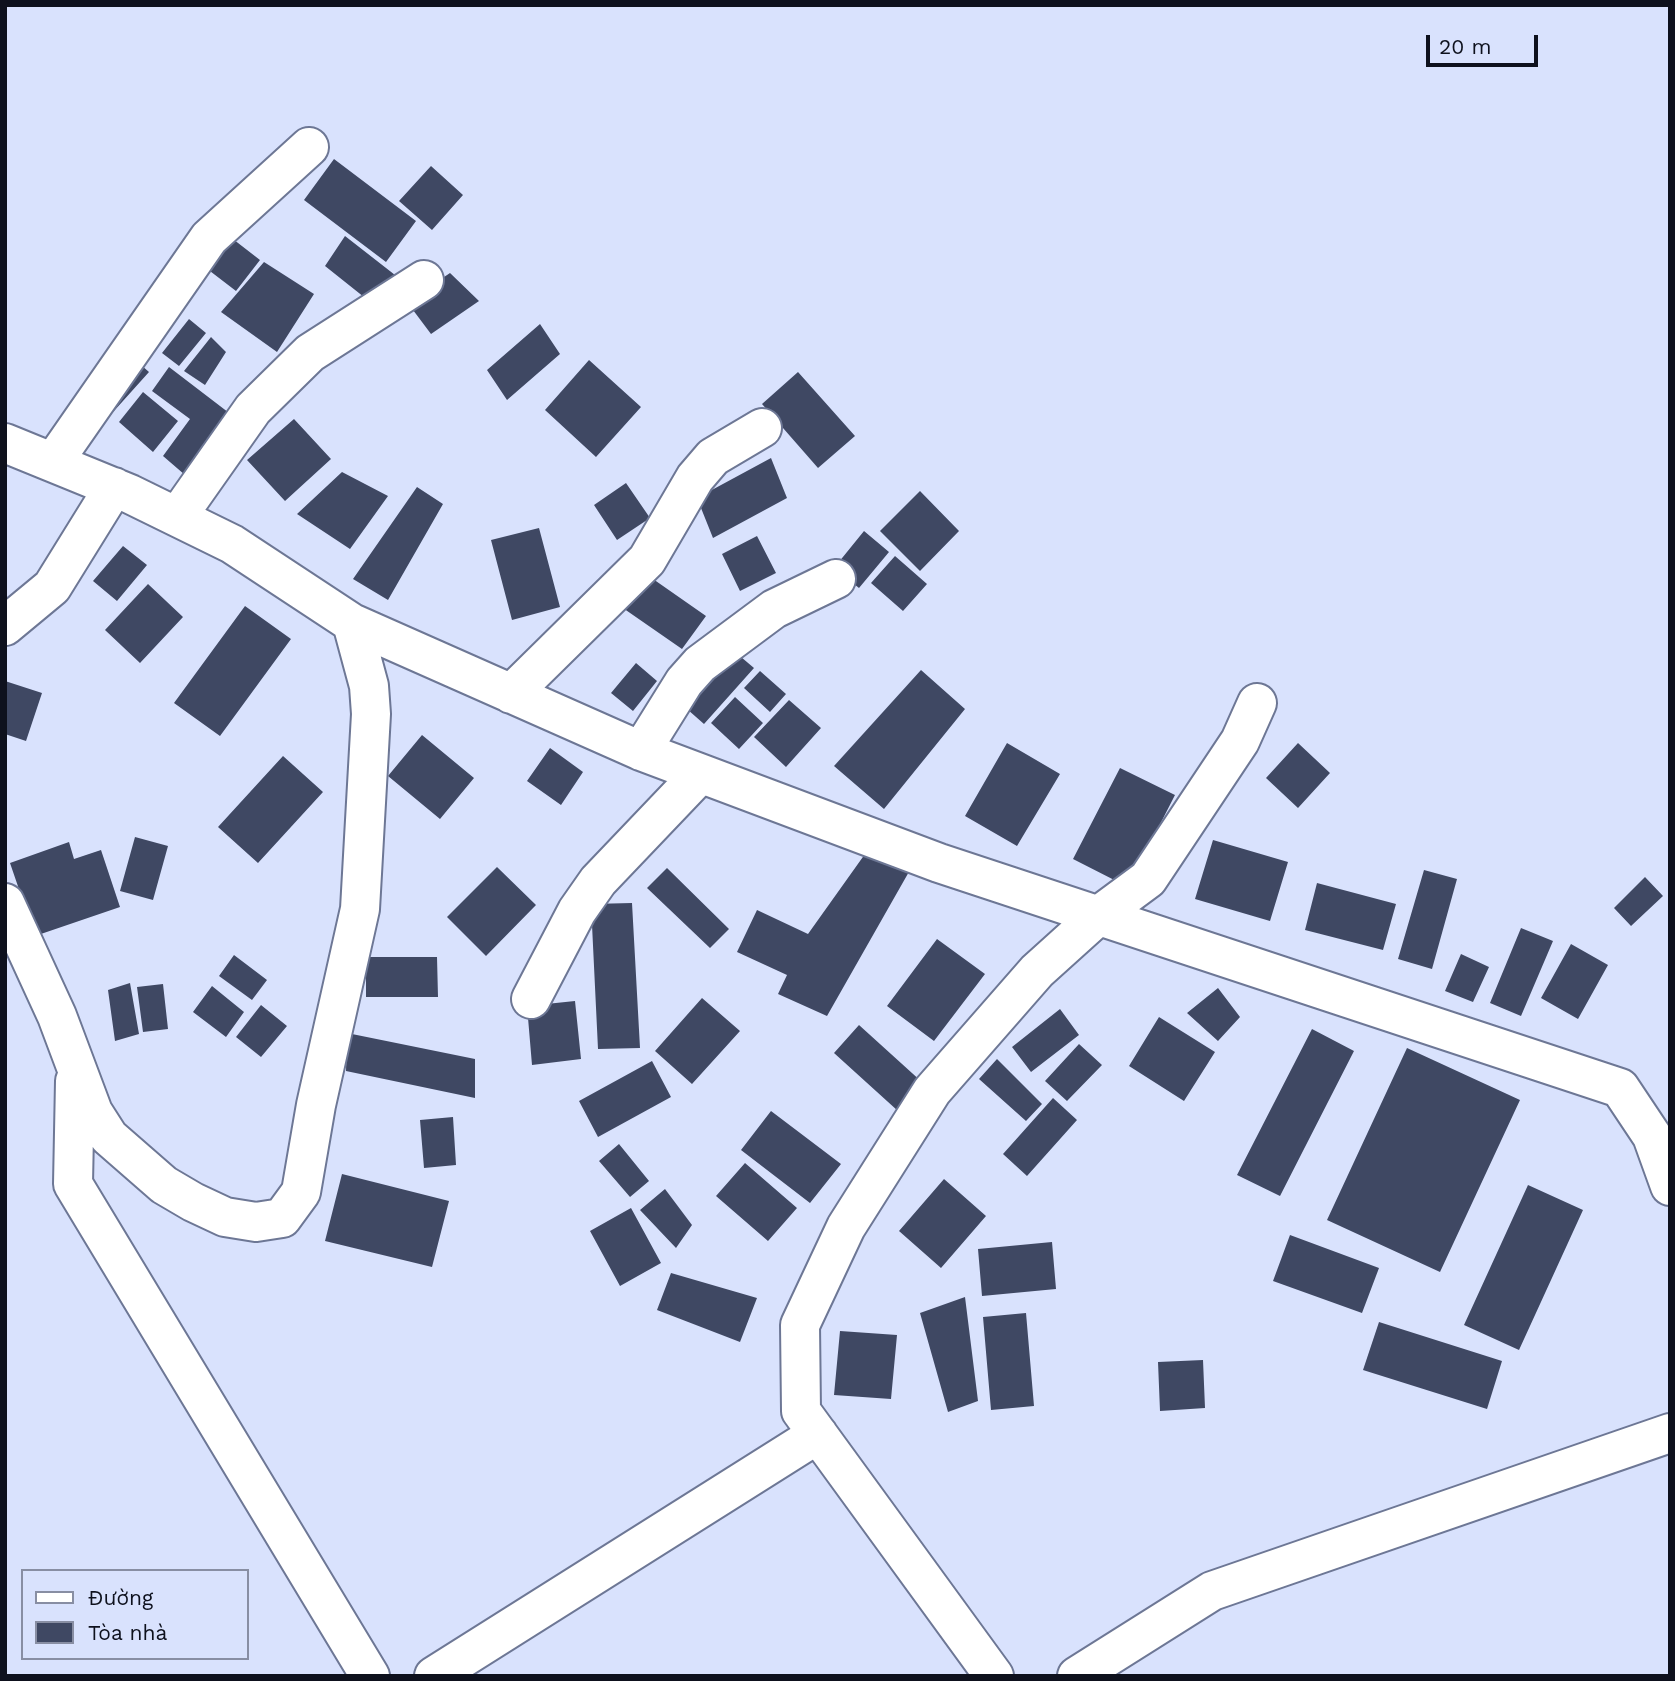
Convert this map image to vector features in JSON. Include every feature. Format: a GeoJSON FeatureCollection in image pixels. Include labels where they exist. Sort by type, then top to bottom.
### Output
{"type":"FeatureCollection","features":[{"type":"Feature","properties":{"kind":"street"},"geometry":{"type":"LineString","coordinates":[[54,461],[209,238],[309,148]]}},
{"type":"Feature","properties":{"kind":"street"},"geometry":{"type":"LineString","coordinates":[[177,517],[253,409],[310,353],[424,280]]}},
{"type":"Feature","properties":{"kind":"street"},"geometry":{"type":"LineString","coordinates":[[511,694],[647,560],[695,478],[713,457],[762,428]]}},
{"type":"Feature","properties":{"kind":"street"},"geometry":{"type":"LineString","coordinates":[[5,443],[114,487],[232,544],[352,623],[641,751],[939,863],[1620,1088],[1652,1136],[1670,1186]]}},
{"type":"Feature","properties":{"kind":"street"},"geometry":{"type":"LineString","coordinates":[[5,626],[52,587],[114,487]]}},
{"type":"Feature","properties":{"kind":"street"},"geometry":{"type":"LineString","coordinates":[[641,751],[684,682],[700,664],[774,609],[836,579]]}},
{"type":"Feature","properties":{"kind":"street"},"geometry":{"type":"LineString","coordinates":[[5,903],[57,1016],[93,1112],[110,1137],[164,1185],[193,1202],[225,1217],[256,1222],[282,1218],[301,1192],[316,1105],[360,909],[371,714],[369,686],[352,623]]}},
{"type":"Feature","properties":{"kind":"street"},"geometry":{"type":"LineString","coordinates":[[994,1676],[801,1411],[800,1325],[846,1227],[932,1091],[1037,971],[1098,916],[1148,880],[1240,741],[1257,703]]}},
{"type":"Feature","properties":{"kind":"street"},"geometry":{"type":"LineString","coordinates":[[531,999],[577,911],[598,881],[700,774]]}},
{"type":"Feature","properties":{"kind":"street"},"geometry":{"type":"LineString","coordinates":[[75,1064],[74,1184],[370,1676]]}},
{"type":"Feature","properties":{"kind":"street"},"geometry":{"type":"LineString","coordinates":[[1077,1676],[1212,1591],[1670,1433]]}},
{"type":"Feature","properties":{"kind":"street"},"geometry":{"type":"LineString","coordinates":[[434,1676],[818,1434]]}},
{"type":"Feature","properties":{"kind":"building"},"geometry":{"type":"Polygon","coordinates":[[[334,159],[416,221],[386,262],[304,200],[334,159]]]}},
{"type":"Feature","properties":{"kind":"building"},"geometry":{"type":"Polygon","coordinates":[[[431,166],[463,195],[432,230],[399,201],[431,166]]]}},
{"type":"Feature","properties":{"kind":"building"},"geometry":{"type":"Polygon","coordinates":[[[229,236],[260,260],[236,291],[206,268],[229,236]]]}},
{"type":"Feature","properties":{"kind":"building"},"geometry":{"type":"Polygon","coordinates":[[[345,236],[395,275],[374,305],[325,266],[345,236]]]}},
{"type":"Feature","properties":{"kind":"building"},"geometry":{"type":"Polygon","coordinates":[[[264,262],[314,294],[277,352],[221,312],[264,262]]]}},
{"type":"Feature","properties":{"kind":"building"},"geometry":{"type":"Polygon","coordinates":[[[450,273],[479,301],[431,334],[407,302],[450,273]]]}},
{"type":"Feature","properties":{"kind":"building"},"geometry":{"type":"Polygon","coordinates":[[[189,319],[206,333],[179,366],[162,353],[189,319]]]}},
{"type":"Feature","properties":{"kind":"building"},"geometry":{"type":"Polygon","coordinates":[[[540,324],[560,354],[507,400],[487,370],[540,324]]]}},
{"type":"Feature","properties":{"kind":"building"},"geometry":{"type":"Polygon","coordinates":[[[211,337],[226,352],[205,385],[184,371],[211,337]]]}},
{"type":"Feature","properties":{"kind":"building"},"geometry":{"type":"Polygon","coordinates":[[[589,360],[641,407],[596,457],[545,410],[589,360]]]}},
{"type":"Feature","properties":{"kind":"building"},"geometry":{"type":"Polygon","coordinates":[[[141,365],[149,372],[105,421],[141,365]]]}},
{"type":"Feature","properties":{"kind":"building"},"geometry":{"type":"Polygon","coordinates":[[[169,367],[237,419],[192,481],[163,456],[190,419],[152,391],[169,367]]]}},
{"type":"Feature","properties":{"kind":"building"},"geometry":{"type":"Polygon","coordinates":[[[798,372],[855,436],[818,468],[762,404],[798,372]]]}},
{"type":"Feature","properties":{"kind":"building"},"geometry":{"type":"Polygon","coordinates":[[[143,392],[178,421],[153,452],[119,422],[143,392]]]}},
{"type":"Feature","properties":{"kind":"building"},"geometry":{"type":"Polygon","coordinates":[[[294,419],[331,459],[285,501],[247,460],[294,419]]]}},
{"type":"Feature","properties":{"kind":"building"},"geometry":{"type":"Polygon","coordinates":[[[771,458],[787,498],[713,538],[697,498],[771,458]]]}},
{"type":"Feature","properties":{"kind":"building"},"geometry":{"type":"Polygon","coordinates":[[[342,472],[388,496],[350,549],[297,514],[342,472]]]}},
{"type":"Feature","properties":{"kind":"building"},"geometry":{"type":"Polygon","coordinates":[[[626,483],[650,518],[617,540],[594,505],[626,483]]]}},
{"type":"Feature","properties":{"kind":"building"},"geometry":{"type":"Polygon","coordinates":[[[417,487],[443,504],[388,600],[353,579],[417,487]]]}},
{"type":"Feature","properties":{"kind":"building"},"geometry":{"type":"Polygon","coordinates":[[[920,491],[959,531],[920,571],[880,531],[920,491]]]}},
{"type":"Feature","properties":{"kind":"building"},"geometry":{"type":"Polygon","coordinates":[[[539,528],[560,607],[512,620],[491,540],[539,528]]]}},
{"type":"Feature","properties":{"kind":"building"},"geometry":{"type":"Polygon","coordinates":[[[864,531],[889,552],[859,588],[834,568],[864,531]]]}},
{"type":"Feature","properties":{"kind":"building"},"geometry":{"type":"Polygon","coordinates":[[[757,536],[776,573],[740,591],[722,554],[757,536]]]}},
{"type":"Feature","properties":{"kind":"building"},"geometry":{"type":"Polygon","coordinates":[[[123,546],[147,565],[117,601],[93,581],[123,546]]]}},
{"type":"Feature","properties":{"kind":"building"},"geometry":{"type":"Polygon","coordinates":[[[895,556],[927,584],[903,611],[871,583],[895,556]]]}},
{"type":"Feature","properties":{"kind":"building"},"geometry":{"type":"Polygon","coordinates":[[[643,572],[706,616],[682,649],[620,606],[643,572]]]}},
{"type":"Feature","properties":{"kind":"building"},"geometry":{"type":"Polygon","coordinates":[[[148,584],[183,617],[140,663],[105,630],[148,584]]]}},
{"type":"Feature","properties":{"kind":"building"},"geometry":{"type":"Polygon","coordinates":[[[245,606],[291,639],[220,736],[174,703],[245,606]]]}},
{"type":"Feature","properties":{"kind":"building"},"geometry":{"type":"Polygon","coordinates":[[[728,646],[754,668],[704,724],[679,702],[728,646]]]}},
{"type":"Feature","properties":{"kind":"building"},"geometry":{"type":"Polygon","coordinates":[[[636,663],[657,681],[633,711],[611,693],[636,663]]]}},
{"type":"Feature","properties":{"kind":"building"},"geometry":{"type":"Polygon","coordinates":[[[921,670],[965,709],[884,809],[834,766],[921,670]]]}},
{"type":"Feature","properties":{"kind":"building"},"geometry":{"type":"Polygon","coordinates":[[[760,671],[786,694],[770,712],[744,688],[760,671]]]}},
{"type":"Feature","properties":{"kind":"building"},"geometry":{"type":"Polygon","coordinates":[[[5,681],[42,693],[26,741],[5,734],[5,681]]]}},
{"type":"Feature","properties":{"kind":"building"},"geometry":{"type":"Polygon","coordinates":[[[735,697],[763,723],[739,749],[711,723],[735,697]]]}},
{"type":"Feature","properties":{"kind":"building"},"geometry":{"type":"Polygon","coordinates":[[[789,700],[821,728],[786,767],[754,737],[789,700]]]}},
{"type":"Feature","properties":{"kind":"building"},"geometry":{"type":"Polygon","coordinates":[[[422,735],[474,778],[440,819],[388,776],[422,735]]]}},
{"type":"Feature","properties":{"kind":"building"},"geometry":{"type":"Polygon","coordinates":[[[1007,743],[1060,774],[1017,846],[965,816],[1007,743]]]}},
{"type":"Feature","properties":{"kind":"building"},"geometry":{"type":"Polygon","coordinates":[[[1298,743],[1330,773],[1298,808],[1266,778],[1298,743]]]}},
{"type":"Feature","properties":{"kind":"building"},"geometry":{"type":"Polygon","coordinates":[[[550,748],[583,772],[561,805],[527,781],[550,748]]]}},
{"type":"Feature","properties":{"kind":"building"},"geometry":{"type":"Polygon","coordinates":[[[283,756],[323,792],[258,863],[218,827],[283,756]]]}},
{"type":"Feature","properties":{"kind":"building"},"geometry":{"type":"Polygon","coordinates":[[[1120,768],[1175,795],[1128,887],[1073,859],[1120,768]]]}},
{"type":"Feature","properties":{"kind":"building"},"geometry":{"type":"Polygon","coordinates":[[[135,837],[168,846],[153,900],[120,891],[135,837]]]}},
{"type":"Feature","properties":{"kind":"building"},"geometry":{"type":"Polygon","coordinates":[[[1213,840],[1288,862],[1270,921],[1195,899],[1213,840]]]}},
{"type":"Feature","properties":{"kind":"building"},"geometry":{"type":"Polygon","coordinates":[[[69,842],[74,859],[101,850],[120,907],[35,936],[10,863],[69,842]]]}},
{"type":"Feature","properties":{"kind":"building"},"geometry":{"type":"Polygon","coordinates":[[[865,854],[910,870],[827,1016],[778,994],[787,975],[737,952],[757,910],[808,934],[865,854]]]}},
{"type":"Feature","properties":{"kind":"building"},"geometry":{"type":"Polygon","coordinates":[[[497,867],[536,905],[486,956],[447,917],[497,867]]]}},
{"type":"Feature","properties":{"kind":"building"},"geometry":{"type":"Polygon","coordinates":[[[667,868],[729,929],[710,948],[647,888],[667,868]]]}},
{"type":"Feature","properties":{"kind":"building"},"geometry":{"type":"Polygon","coordinates":[[[1424,870],[1457,879],[1432,969],[1398,959],[1424,870]]]}},
{"type":"Feature","properties":{"kind":"building"},"geometry":{"type":"Polygon","coordinates":[[[1645,877],[1663,896],[1631,926],[1614,908],[1645,877]]]}},
{"type":"Feature","properties":{"kind":"building"},"geometry":{"type":"Polygon","coordinates":[[[1317,883],[1396,904],[1383,950],[1305,930],[1317,883]]]}},
{"type":"Feature","properties":{"kind":"building"},"geometry":{"type":"Polygon","coordinates":[[[632,903],[640,1048],[598,1049],[591,904],[632,903]]]}},
{"type":"Feature","properties":{"kind":"building"},"geometry":{"type":"Polygon","coordinates":[[[1521,928],[1553,941],[1521,1016],[1490,1003],[1521,928]]]}},
{"type":"Feature","properties":{"kind":"building"},"geometry":{"type":"Polygon","coordinates":[[[937,939],[985,974],[934,1041],[887,1006],[937,939]]]}},
{"type":"Feature","properties":{"kind":"building"},"geometry":{"type":"Polygon","coordinates":[[[1571,944],[1608,965],[1578,1019],[1541,998],[1571,944]]]}},
{"type":"Feature","properties":{"kind":"building"},"geometry":{"type":"Polygon","coordinates":[[[1461,954],[1489,967],[1473,1002],[1445,991],[1461,954]]]}},
{"type":"Feature","properties":{"kind":"building"},"geometry":{"type":"Polygon","coordinates":[[[234,955],[267,980],[252,1000],[219,976],[234,955]]]}},
{"type":"Feature","properties":{"kind":"building"},"geometry":{"type":"Polygon","coordinates":[[[366,957],[437,957],[438,997],[366,997],[366,957]]]}},
{"type":"Feature","properties":{"kind":"building"},"geometry":{"type":"Polygon","coordinates":[[[130,983],[139,1034],[115,1041],[108,990],[130,983]]]}},
{"type":"Feature","properties":{"kind":"building"},"geometry":{"type":"Polygon","coordinates":[[[163,984],[168,1029],[143,1032],[137,987],[163,984]]]}},
{"type":"Feature","properties":{"kind":"building"},"geometry":{"type":"Polygon","coordinates":[[[212,986],[244,1012],[226,1037],[193,1012],[212,986]]]}},
{"type":"Feature","properties":{"kind":"building"},"geometry":{"type":"Polygon","coordinates":[[[1218,988],[1240,1017],[1218,1041],[1187,1013],[1218,988]]]}},
{"type":"Feature","properties":{"kind":"building"},"geometry":{"type":"Polygon","coordinates":[[[702,998],[740,1031],[692,1084],[655,1051],[702,998]]]}},
{"type":"Feature","properties":{"kind":"building"},"geometry":{"type":"Polygon","coordinates":[[[575,1001],[581,1059],[532,1065],[527,1006],[575,1001]]]}},
{"type":"Feature","properties":{"kind":"building"},"geometry":{"type":"Polygon","coordinates":[[[261,1005],[287,1026],[261,1057],[236,1037],[261,1005]]]}},
{"type":"Feature","properties":{"kind":"building"},"geometry":{"type":"Polygon","coordinates":[[[1060,1009],[1079,1035],[1031,1072],[1012,1047],[1060,1009]]]}},
{"type":"Feature","properties":{"kind":"building"},"geometry":{"type":"Polygon","coordinates":[[[1159,1017],[1215,1052],[1184,1101],[1129,1066],[1159,1017]]]}},
{"type":"Feature","properties":{"kind":"building"},"geometry":{"type":"Polygon","coordinates":[[[859,1025],[923,1083],[898,1111],[834,1053],[859,1025]]]}},
{"type":"Feature","properties":{"kind":"building"},"geometry":{"type":"Polygon","coordinates":[[[1312,1029],[1354,1051],[1280,1196],[1237,1175],[1312,1029]]]}},
{"type":"Feature","properties":{"kind":"building"},"geometry":{"type":"Polygon","coordinates":[[[347,1033],[475,1059],[475,1098],[346,1071],[347,1033]]]}},
{"type":"Feature","properties":{"kind":"building"},"geometry":{"type":"Polygon","coordinates":[[[1079,1044],[1102,1065],[1067,1101],[1045,1081],[1079,1044]]]}},
{"type":"Feature","properties":{"kind":"building"},"geometry":{"type":"Polygon","coordinates":[[[1407,1048],[1520,1100],[1440,1272],[1327,1220],[1407,1048]]]}},
{"type":"Feature","properties":{"kind":"building"},"geometry":{"type":"Polygon","coordinates":[[[997,1059],[1042,1104],[1026,1121],[979,1079],[997,1059]]]}},
{"type":"Feature","properties":{"kind":"building"},"geometry":{"type":"Polygon","coordinates":[[[652,1061],[671,1097],[598,1137],[579,1101],[652,1061]]]}},
{"type":"Feature","properties":{"kind":"building"},"geometry":{"type":"Polygon","coordinates":[[[1053,1098],[1077,1120],[1027,1176],[1003,1154],[1053,1098]]]}},
{"type":"Feature","properties":{"kind":"building"},"geometry":{"type":"Polygon","coordinates":[[[771,1111],[841,1164],[810,1203],[741,1150],[771,1111]]]}},
{"type":"Feature","properties":{"kind":"building"},"geometry":{"type":"Polygon","coordinates":[[[453,1117],[456,1165],[424,1168],[420,1120],[453,1117]]]}},
{"type":"Feature","properties":{"kind":"building"},"geometry":{"type":"Polygon","coordinates":[[[619,1144],[649,1181],[630,1197],[599,1161],[619,1144]]]}},
{"type":"Feature","properties":{"kind":"building"},"geometry":{"type":"Polygon","coordinates":[[[745,1163],[797,1208],[768,1241],[716,1196],[745,1163]]]}},
{"type":"Feature","properties":{"kind":"building"},"geometry":{"type":"Polygon","coordinates":[[[342,1174],[449,1201],[432,1267],[325,1241],[342,1174]]]}},
{"type":"Feature","properties":{"kind":"building"},"geometry":{"type":"Polygon","coordinates":[[[944,1179],[986,1216],[941,1268],[899,1231],[944,1179]]]}},
{"type":"Feature","properties":{"kind":"building"},"geometry":{"type":"Polygon","coordinates":[[[1528,1185],[1583,1210],[1519,1350],[1464,1325],[1528,1185]]]}},
{"type":"Feature","properties":{"kind":"building"},"geometry":{"type":"Polygon","coordinates":[[[665,1189],[692,1225],[676,1248],[640,1210],[665,1189]]]}},
{"type":"Feature","properties":{"kind":"building"},"geometry":{"type":"Polygon","coordinates":[[[631,1208],[661,1263],[620,1286],[590,1231],[631,1208]]]}},
{"type":"Feature","properties":{"kind":"building"},"geometry":{"type":"Polygon","coordinates":[[[1290,1235],[1379,1268],[1362,1313],[1273,1281],[1290,1235]]]}},
{"type":"Feature","properties":{"kind":"building"},"geometry":{"type":"Polygon","coordinates":[[[1052,1242],[1056,1289],[982,1296],[978,1249],[1052,1242]]]}},
{"type":"Feature","properties":{"kind":"building"},"geometry":{"type":"Polygon","coordinates":[[[671,1273],[757,1298],[740,1342],[657,1310],[671,1273]]]}},
{"type":"Feature","properties":{"kind":"building"},"geometry":{"type":"Polygon","coordinates":[[[965,1297],[978,1401],[948,1412],[920,1313],[965,1297]]]}},
{"type":"Feature","properties":{"kind":"building"},"geometry":{"type":"Polygon","coordinates":[[[1026,1313],[1034,1406],[991,1410],[983,1317],[1026,1313]]]}},
{"type":"Feature","properties":{"kind":"building"},"geometry":{"type":"Polygon","coordinates":[[[1379,1322],[1502,1361],[1487,1409],[1363,1370],[1379,1322]]]}},
{"type":"Feature","properties":{"kind":"building"},"geometry":{"type":"Polygon","coordinates":[[[840,1331],[897,1335],[891,1399],[834,1395],[840,1331]]]}},
{"type":"Feature","properties":{"kind":"building"},"geometry":{"type":"Polygon","coordinates":[[[1203,1360],[1205,1408],[1160,1411],[1158,1362],[1203,1360]]]}}]}
